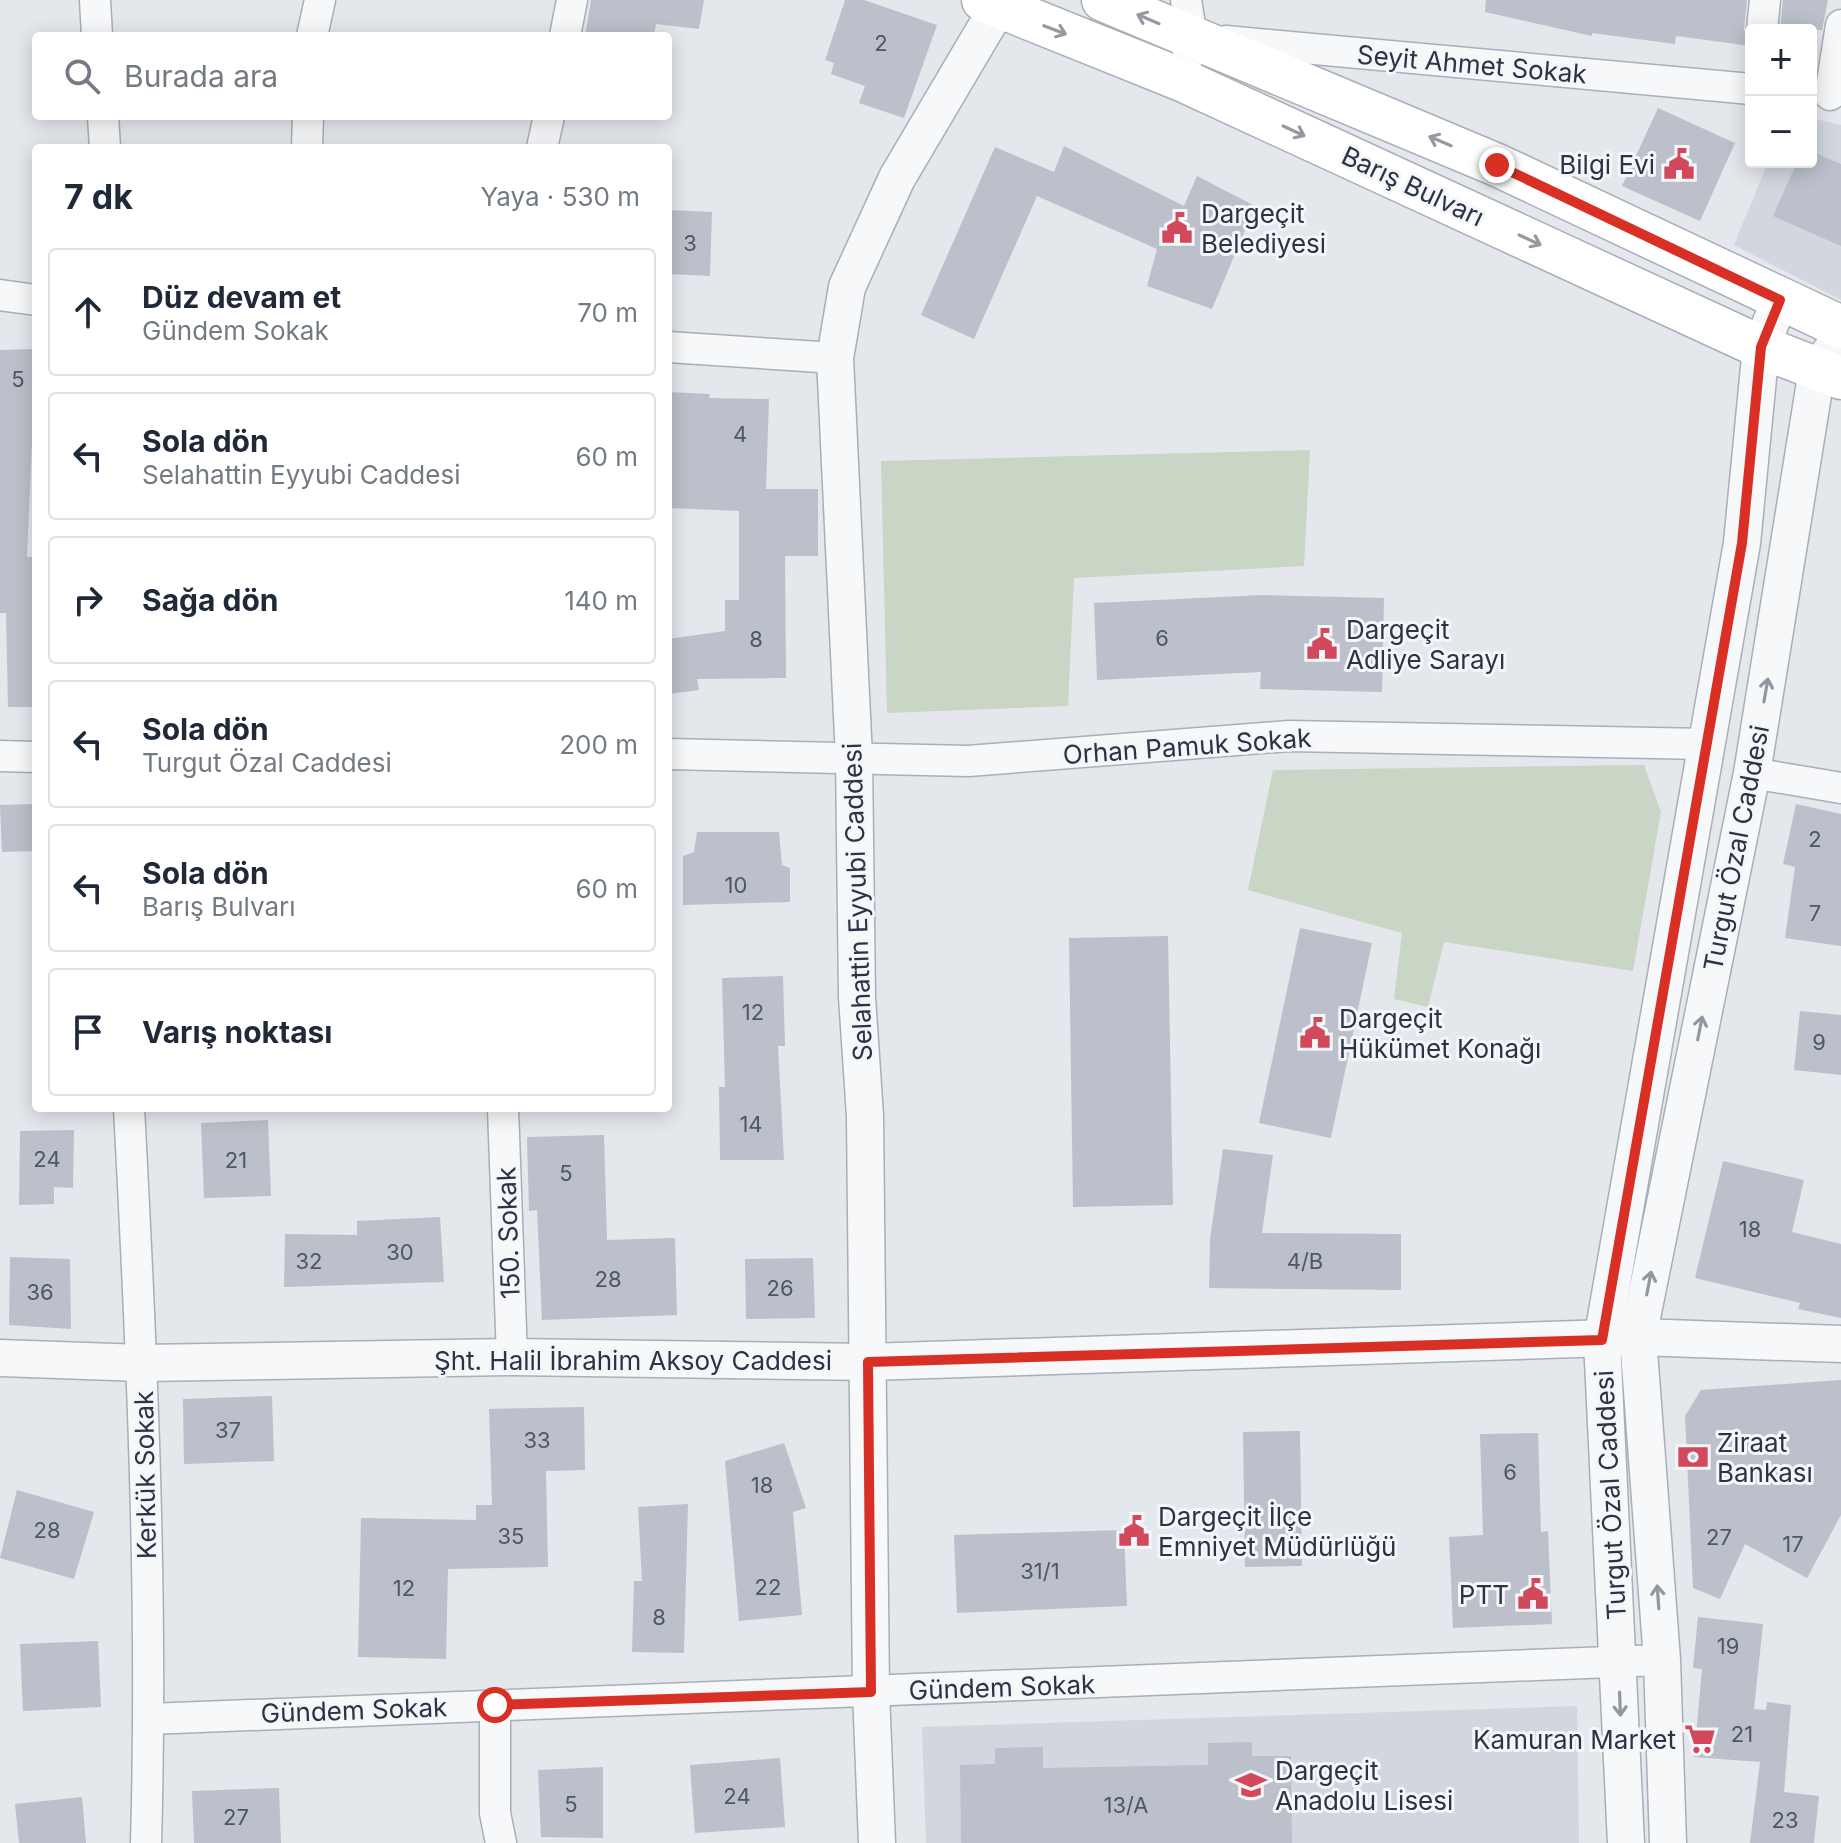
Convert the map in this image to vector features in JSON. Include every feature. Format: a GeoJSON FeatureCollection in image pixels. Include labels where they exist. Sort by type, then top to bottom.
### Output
{"type":"FeatureCollection","features":[{"type":"Feature","properties":{"kind":"main road","name":"Barış Bulvarı"},"geometry":{"type":"LineString","coordinates":[[1103,0],[1189,19],[1841,327]]}},
{"type":"Feature","properties":{"kind":"main road","name":"Barış Bulvarı"},"geometry":{"type":"LineString","coordinates":[[993,2],[1182,80],[1761,347],[1829,374]]}},
{"type":"Feature","properties":{"kind":"street"},"geometry":{"type":"LineString","coordinates":[[95,0],[97,32]]}},
{"type":"Feature","properties":{"kind":"street"},"geometry":{"type":"LineString","coordinates":[[313,32],[320,0]]}},
{"type":"Feature","properties":{"kind":"street"},"geometry":{"type":"LineString","coordinates":[[566,32],[572,0]]}},
{"type":"Feature","properties":{"kind":"street"},"geometry":{"type":"LineString","coordinates":[[1763,24],[1765,0]]}},
{"type":"Feature","properties":{"kind":"street","name":"Selahattin Eyyubi Caddesi"},"geometry":{"type":"LineString","coordinates":[[877,1843],[871,1692],[865,1116],[857,997],[854,758],[835,358],[847,287],[891,192],[993,2]]}},
{"type":"Feature","properties":{"kind":"street"},"geometry":{"type":"LineString","coordinates":[[1182,80],[1189,19]]}},
{"type":"Feature","properties":{"kind":"street","name":"Seyit Ahmet Sokak"},"geometry":{"type":"LineString","coordinates":[[1189,19],[1745,88]]}},
{"type":"Feature","properties":{"kind":"street"},"geometry":{"type":"LineString","coordinates":[[1827,95],[1841,25]]}},
{"type":"Feature","properties":{"kind":"street"},"geometry":{"type":"LineString","coordinates":[[103,120],[105,144]]}},
{"type":"Feature","properties":{"kind":"street"},"geometry":{"type":"LineString","coordinates":[[307,144],[308,120]]}},
{"type":"Feature","properties":{"kind":"street"},"geometry":{"type":"LineString","coordinates":[[543,144],[548,120]]}},
{"type":"Feature","properties":{"kind":"street"},"geometry":{"type":"LineString","coordinates":[[0,295],[32,299]]}},
{"type":"Feature","properties":{"kind":"street","name":"Turgut Özal Caddesi"},"geometry":{"type":"LineString","coordinates":[[1626,1843],[1602,1340],[1742,543],[1761,347],[1780,300]]}},
{"type":"Feature","properties":{"kind":"street","name":"Turgut Özal Caddesi"},"geometry":{"type":"LineString","coordinates":[[1668,1843],[1662,1660],[1638,1337],[1829,374],[1841,337]]}},
{"type":"Feature","properties":{"kind":"street"},"geometry":{"type":"LineString","coordinates":[[672,347],[835,358]]}},
{"type":"Feature","properties":{"kind":"street","name":"Orhan Pamuk Sokak"},"geometry":{"type":"LineString","coordinates":[[672,754],[968,761],[1289,736],[1706,744]]}},
{"type":"Feature","properties":{"kind":"street"},"geometry":{"type":"LineString","coordinates":[[0,756],[32,757]]}},
{"type":"Feature","properties":{"kind":"street"},"geometry":{"type":"LineString","coordinates":[[1752,773],[1841,788]]}},
{"type":"Feature","properties":{"kind":"street","name":"Kerkük Sokak"},"geometry":{"type":"LineString","coordinates":[[129,1112],[142,1363],[149,1719],[146,1843]]}},
{"type":"Feature","properties":{"kind":"street","name":"150. Sokak"},"geometry":{"type":"LineString","coordinates":[[503,1112],[512,1357]]}},
{"type":"Feature","properties":{"kind":"street","name":"Şht. Halil İbrahim Aksoy Caddesi"},"geometry":{"type":"LineString","coordinates":[[0,1358],[142,1363],[512,1357],[868,1362],[1638,1337],[1841,1344]]}},
{"type":"Feature","properties":{"kind":"street","name":"Gündem Sokak"},"geometry":{"type":"LineString","coordinates":[[149,1719],[1662,1660]]}},
{"type":"Feature","properties":{"kind":"street"},"geometry":{"type":"LineString","coordinates":[[495,1705],[495,1813],[501,1843]]}},
{"type":"Feature","properties":{"kind":"shaded area"},"geometry":{"type":"Polygon","coordinates":[[[1817,119],[1841,125],[1841,300],[1734,245],[1766,168],[1817,168],[1817,119]]]}},
{"type":"Feature","properties":{"kind":"shaded area","name":"Dargeçit Anadolu Lisesi"},"geometry":{"type":"Polygon","coordinates":[[[1577,1706],[1579,1843],[926,1843],[922,1727],[1577,1706]]]}},
{"type":"Feature","properties":{"kind":"green space"},"geometry":{"type":"Polygon","coordinates":[[[1310,450],[1304,566],[1074,578],[1068,706],[887,713],[881,461],[1310,450]]]}},
{"type":"Feature","properties":{"kind":"green space"},"geometry":{"type":"Polygon","coordinates":[[[1644,765],[1661,812],[1633,971],[1444,942],[1428,1007],[1394,999],[1402,933],[1248,890],[1273,770],[1644,765]]]}},
{"type":"Feature","properties":{"kind":"building"},"geometry":{"type":"Polygon","coordinates":[[[591,0],[704,0],[699,29],[656,24],[655,32],[586,32],[591,0]]]}},
{"type":"Feature","properties":{"kind":"building"},"geometry":{"type":"Polygon","coordinates":[[[845,0],[864,0],[937,25],[904,118],[859,103],[865,86],[831,74],[834,63],[825,60],[845,0]]]}},
{"type":"Feature","properties":{"kind":"building"},"geometry":{"type":"Polygon","coordinates":[[[1486,0],[1747,0],[1745,45],[1676,36],[1675,44],[1592,33],[1592,36],[1485,12],[1486,0]]]}},
{"type":"Feature","properties":{"kind":"building"},"geometry":{"type":"Polygon","coordinates":[[[1783,0],[1828,0],[1822,30],[1817,30],[1817,24],[1781,24],[1783,0]]]}},
{"type":"Feature","properties":{"kind":"building","name":"Bilgi Evi"},"geometry":{"type":"Polygon","coordinates":[[[1658,108],[1735,143],[1700,221],[1622,186],[1658,108]]]}},
{"type":"Feature","properties":{"kind":"building"},"geometry":{"type":"Polygon","coordinates":[[[1064,146],[1184,206],[1197,176],[1255,206],[1212,309],[1147,286],[1157,249],[1037,196],[974,339],[921,315],[995,147],[1054,172],[1064,146]]]}},
{"type":"Feature","properties":{"kind":"building"},"geometry":{"type":"Polygon","coordinates":[[[1817,154],[1841,164],[1841,246],[1773,216],[1794,168],[1817,168],[1817,154]]]}},
{"type":"Feature","properties":{"kind":"building"},"geometry":{"type":"Polygon","coordinates":[[[672,210],[712,212],[710,276],[672,274],[672,210]]]}},
{"type":"Feature","properties":{"kind":"building"},"geometry":{"type":"Polygon","coordinates":[[[32,349],[27,557],[32,557],[32,707],[8,707],[6,613],[0,613],[0,350],[32,349]]]}},
{"type":"Feature","properties":{"kind":"building"},"geometry":{"type":"Polygon","coordinates":[[[672,392],[710,394],[709,398],[769,399],[766,489],[818,489],[818,556],[785,556],[786,678],[697,679],[699,690],[672,693],[672,638],[725,631],[725,600],[739,600],[739,511],[672,508],[672,392]]]}},
{"type":"Feature","properties":{"kind":"building"},"geometry":{"type":"Polygon","coordinates":[[[1263,595],[1384,598],[1382,692],[1260,689],[1261,672],[1097,680],[1094,603],[1263,595]]]}},
{"type":"Feature","properties":{"kind":"building"},"geometry":{"type":"Polygon","coordinates":[[[32,804],[32,851],[2,852],[0,805],[32,804]]]}},
{"type":"Feature","properties":{"kind":"building"},"geometry":{"type":"Polygon","coordinates":[[[1796,804],[1841,814],[1841,946],[1785,938],[1795,867],[1783,864],[1796,804]]]}},
{"type":"Feature","properties":{"kind":"building"},"geometry":{"type":"Polygon","coordinates":[[[697,832],[779,832],[782,865],[790,868],[790,902],[683,905],[683,856],[694,852],[697,832]]]}},
{"type":"Feature","properties":{"kind":"building","name":"Dargeçit Hükümet Konağı"},"geometry":{"type":"Polygon","coordinates":[[[1300,928],[1372,943],[1331,1138],[1259,1123],[1300,928]]]}},
{"type":"Feature","properties":{"kind":"building"},"geometry":{"type":"Polygon","coordinates":[[[1168,936],[1173,1205],[1073,1207],[1069,938],[1168,936]]]}},
{"type":"Feature","properties":{"kind":"building"},"geometry":{"type":"Polygon","coordinates":[[[783,976],[785,1046],[778,1046],[784,1160],[720,1160],[719,1087],[725,1087],[722,978],[783,976]]]}},
{"type":"Feature","properties":{"kind":"building"},"geometry":{"type":"Polygon","coordinates":[[[1800,1011],[1841,1015],[1841,1075],[1794,1070],[1800,1011]]]}},
{"type":"Feature","properties":{"kind":"building"},"geometry":{"type":"Polygon","coordinates":[[[268,1120],[271,1196],[204,1198],[201,1123],[268,1120]]]}},
{"type":"Feature","properties":{"kind":"building"},"geometry":{"type":"Polygon","coordinates":[[[74,1130],[73,1188],[54,1187],[54,1204],[19,1205],[20,1131],[74,1130]]]}},
{"type":"Feature","properties":{"kind":"building"},"geometry":{"type":"Polygon","coordinates":[[[604,1135],[607,1240],[675,1238],[677,1315],[542,1320],[537,1210],[529,1211],[527,1137],[604,1135]]]}},
{"type":"Feature","properties":{"kind":"building"},"geometry":{"type":"Polygon","coordinates":[[[1223,1149],[1273,1155],[1262,1233],[1401,1234],[1401,1290],[1209,1288],[1210,1239],[1223,1149]]]}},
{"type":"Feature","properties":{"kind":"building"},"geometry":{"type":"Polygon","coordinates":[[[1723,1161],[1804,1180],[1792,1232],[1841,1244],[1841,1318],[1798,1309],[1800,1303],[1695,1278],[1723,1161]]]}},
{"type":"Feature","properties":{"kind":"building"},"geometry":{"type":"Polygon","coordinates":[[[440,1217],[444,1282],[284,1287],[285,1234],[357,1235],[357,1221],[440,1217]]]}},
{"type":"Feature","properties":{"kind":"building"},"geometry":{"type":"Polygon","coordinates":[[[10,1257],[70,1259],[71,1329],[9,1325],[10,1257]]]}},
{"type":"Feature","properties":{"kind":"building"},"geometry":{"type":"Polygon","coordinates":[[[813,1258],[815,1318],[746,1319],[745,1259],[813,1258]]]}},
{"type":"Feature","properties":{"kind":"building"},"geometry":{"type":"Polygon","coordinates":[[[1841,1380],[1841,1515],[1807,1578],[1745,1544],[1720,1599],[1693,1588],[1685,1416],[1701,1390],[1841,1380]]]}},
{"type":"Feature","properties":{"kind":"building"},"geometry":{"type":"Polygon","coordinates":[[[272,1396],[274,1461],[184,1464],[183,1399],[272,1396]]]}},
{"type":"Feature","properties":{"kind":"building"},"geometry":{"type":"Polygon","coordinates":[[[584,1407],[585,1470],[546,1471],[548,1567],[448,1569],[446,1659],[358,1657],[361,1518],[476,1520],[476,1505],[492,1505],[489,1409],[584,1407]]]}},
{"type":"Feature","properties":{"kind":"building"},"geometry":{"type":"Polygon","coordinates":[[[1300,1431],[1302,1566],[1245,1567],[1243,1432],[1300,1431]]]}},
{"type":"Feature","properties":{"kind":"building"},"geometry":{"type":"Polygon","coordinates":[[[1538,1433],[1541,1532],[1548,1531],[1552,1624],[1453,1628],[1449,1537],[1483,1535],[1480,1434],[1538,1433]]]}},
{"type":"Feature","properties":{"kind":"building"},"geometry":{"type":"Polygon","coordinates":[[[784,1443],[806,1508],[793,1512],[802,1615],[739,1621],[725,1461],[784,1443]]]}},
{"type":"Feature","properties":{"kind":"building"},"geometry":{"type":"Polygon","coordinates":[[[17,1490],[94,1512],[74,1579],[0,1558],[17,1490]]]}},
{"type":"Feature","properties":{"kind":"building"},"geometry":{"type":"Polygon","coordinates":[[[688,1504],[684,1653],[632,1652],[634,1581],[642,1581],[638,1507],[688,1504]]]}},
{"type":"Feature","properties":{"kind":"building"},"geometry":{"type":"Polygon","coordinates":[[[1124,1530],[1127,1606],[957,1613],[954,1535],[1124,1530]]]}},
{"type":"Feature","properties":{"kind":"building"},"geometry":{"type":"Polygon","coordinates":[[[1698,1617],[1763,1624],[1754,1709],[1766,1710],[1767,1702],[1791,1705],[1784,1792],[1819,1796],[1814,1843],[1750,1843],[1760,1762],[1694,1757],[1702,1669],[1693,1668],[1698,1617]]]}},
{"type":"Feature","properties":{"kind":"building"},"geometry":{"type":"Polygon","coordinates":[[[98,1641],[101,1707],[23,1711],[20,1644],[98,1641]]]}},
{"type":"Feature","properties":{"kind":"building"},"geometry":{"type":"Polygon","coordinates":[[[1252,1742],[1252,1756],[1291,1756],[1292,1843],[961,1843],[960,1765],[995,1764],[995,1748],[1043,1747],[1043,1768],[1208,1765],[1208,1743],[1252,1742]]]}},
{"type":"Feature","properties":{"kind":"building"},"geometry":{"type":"Polygon","coordinates":[[[780,1758],[785,1827],[695,1833],[690,1765],[780,1758]]]}},
{"type":"Feature","properties":{"kind":"building"},"geometry":{"type":"Polygon","coordinates":[[[603,1767],[603,1838],[541,1837],[538,1770],[603,1767]]]}},
{"type":"Feature","properties":{"kind":"building"},"geometry":{"type":"Polygon","coordinates":[[[279,1788],[281,1843],[194,1843],[192,1791],[279,1788]]]}},
{"type":"Feature","properties":{"kind":"building"},"geometry":{"type":"Polygon","coordinates":[[[82,1797],[86,1843],[19,1843],[15,1804],[82,1797]]]}},
{"type":"Feature","properties":{"kind":"place","name":"Bilgi Evi"},"geometry":{"type":"Point","coordinates":[1679,164]}},
{"type":"Feature","properties":{"kind":"place","name":"Dargeçit Belediyesi"},"geometry":{"type":"Point","coordinates":[1177,228]}},
{"type":"Feature","properties":{"kind":"place","name":"Dargeçit Adliye Sarayı"},"geometry":{"type":"Point","coordinates":[1322,644]}},
{"type":"Feature","properties":{"kind":"place","name":"Dargeçit Hükümet Konağı"},"geometry":{"type":"Point","coordinates":[1315,1033]}},
{"type":"Feature","properties":{"kind":"place","name":"Ziraat Bankası"},"geometry":{"type":"Point","coordinates":[1693,1457]}},
{"type":"Feature","properties":{"kind":"place","name":"Dargeçit İlçe Emniyet Müdürlüğü"},"geometry":{"type":"Point","coordinates":[1134,1531]}},
{"type":"Feature","properties":{"kind":"place","name":"PTT"},"geometry":{"type":"Point","coordinates":[1533,1594]}},
{"type":"Feature","properties":{"kind":"place","name":"Kamuran Market"},"geometry":{"type":"Point","coordinates":[1700,1739]}},
{"type":"Feature","properties":{"kind":"place","name":"Dargeçit Anadolu Lisesi"},"geometry":{"type":"Point","coordinates":[1251,1785]}},
{"type":"Feature","properties":{"kind":"route"},"geometry":{"type":"LineString","coordinates":[[495,1705],[871,1692],[868,1362],[1602,1340],[1742,543],[1757,414],[1761,347],[1780,300],[1497,165]]}}]}
